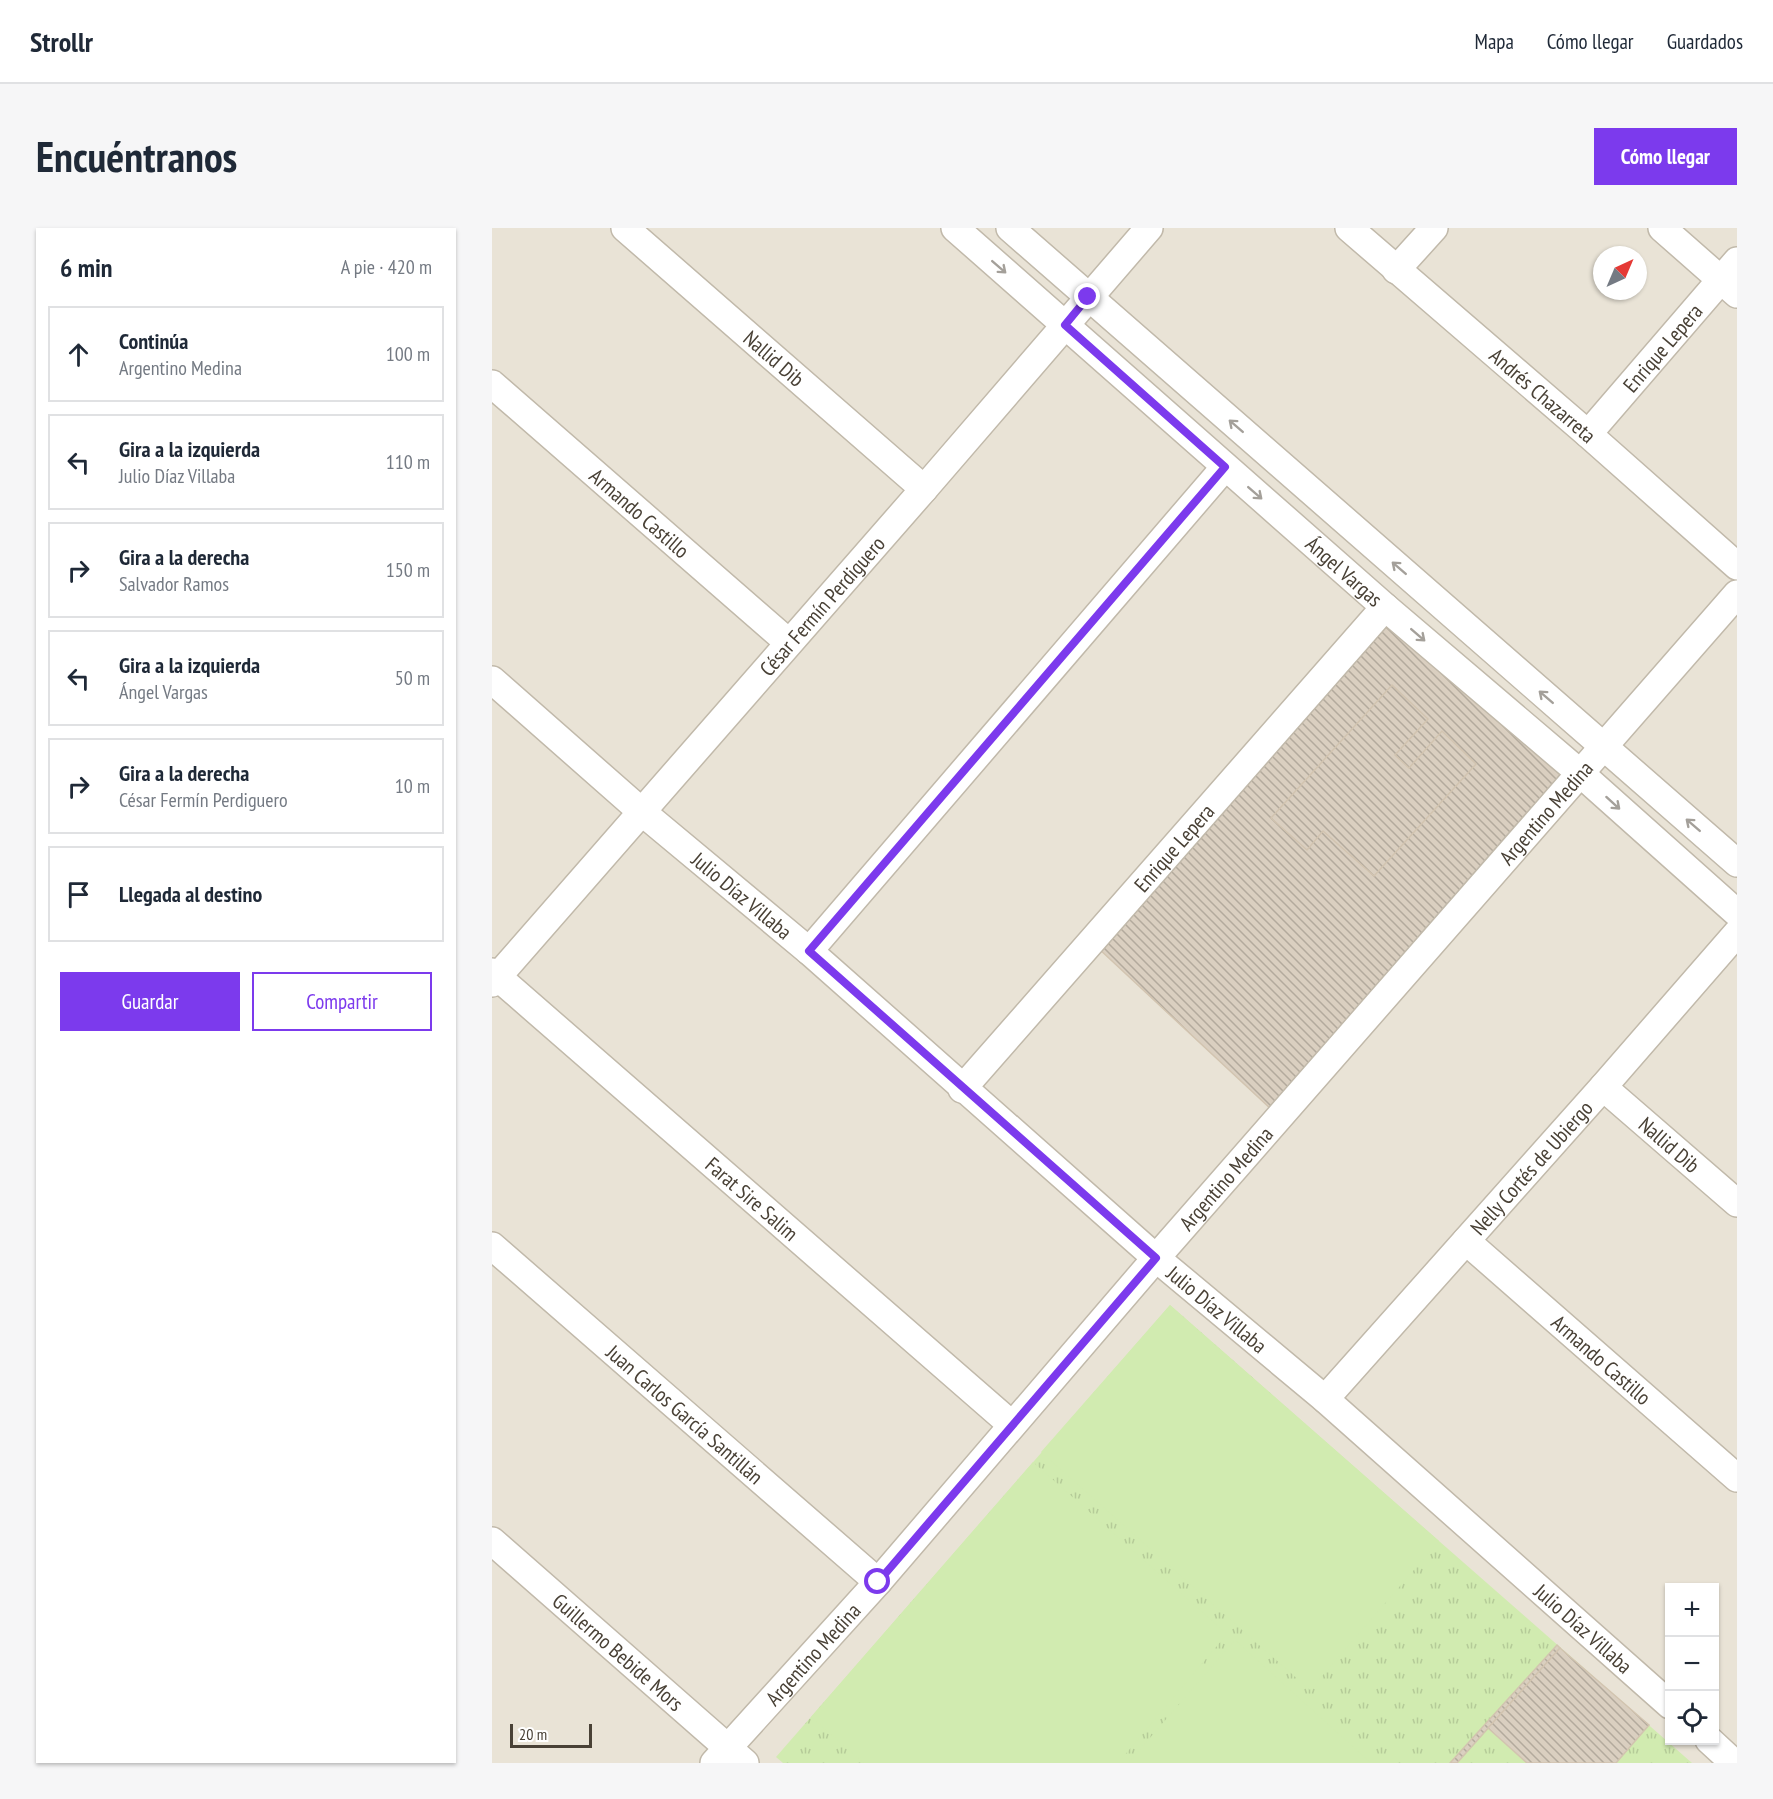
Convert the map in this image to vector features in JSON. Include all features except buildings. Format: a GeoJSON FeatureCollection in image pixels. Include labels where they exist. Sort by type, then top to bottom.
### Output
{"type":"FeatureCollection","features":[{"type":"Feature","properties":{"kind":"street","name":"Nallid Dib"},"geometry":{"type":"LineString","coordinates":[[626,228],[924,489]]}},
{"type":"Feature","properties":{"kind":"street","name":"Ángel Vargas"},"geometry":{"type":"LineString","coordinates":[[955,228],[1225,467],[1580,773],[1737,913]]}},
{"type":"Feature","properties":{"kind":"street","name":"Ángel Vargas"},"geometry":{"type":"LineString","coordinates":[[1010,228],[1737,863]]}},
{"type":"Feature","properties":{"kind":"street","name":"César Fermín Perdiguero"},"geometry":{"type":"LineString","coordinates":[[494,978],[642,812],[1149,228]]}},
{"type":"Feature","properties":{"kind":"street","name":"Andrés Chazarreta"},"geometry":{"type":"LineString","coordinates":[[1349,228],[1737,566]]}},
{"type":"Feature","properties":{"kind":"street"},"geometry":{"type":"LineString","coordinates":[[1396,270],[1434,228]]}},
{"type":"Feature","properties":{"kind":"street"},"geometry":{"type":"LineString","coordinates":[[1662,228],[1732,278]]}},
{"type":"Feature","properties":{"kind":"street","name":"Enrique Lepera"},"geometry":{"type":"LineString","coordinates":[[1588,434],[1732,278]]}},
{"type":"Feature","properties":{"kind":"street","name":"Armando Castillo"},"geometry":{"type":"LineString","coordinates":[[492,384],[788,642]]}},
{"type":"Feature","properties":{"kind":"street"},"geometry":{"type":"LineString","coordinates":[[809,951],[1225,467]]}},
{"type":"Feature","properties":{"kind":"street","name":"Argentino Medina"},"geometry":{"type":"LineString","coordinates":[[729,1758],[1156,1258],[1737,594]]}},
{"type":"Feature","properties":{"kind":"street","name":"Enrique Lepera"},"geometry":{"type":"LineString","coordinates":[[962,1089],[1385,607]]}},
{"type":"Feature","properties":{"kind":"street","name":"Julio Díaz Villaba"},"geometry":{"type":"LineString","coordinates":[[492,680],[642,812],[809,951],[962,1089],[1156,1258],[1325,1399],[1665,1702]]}},
{"type":"Feature","properties":{"kind":"street","name":"Nelly Cortés de Ubiergo"},"geometry":{"type":"LineString","coordinates":[[1325,1399],[1737,933]]}},
{"type":"Feature","properties":{"kind":"street","name":"Farat Sire Salim"},"geometry":{"type":"LineString","coordinates":[[494,978],[1012,1425]]}},
{"type":"Feature","properties":{"kind":"street","name":"Nallid Dib"},"geometry":{"type":"LineString","coordinates":[[1603,1087],[1737,1203]]}},
{"type":"Feature","properties":{"kind":"street","name":"Armando Castillo"},"geometry":{"type":"LineString","coordinates":[[1466,1241],[1737,1478]]}},
{"type":"Feature","properties":{"kind":"street","name":"Juan Carlos García Santillán"},"geometry":{"type":"LineString","coordinates":[[492,1246],[878,1582]]}},
{"type":"Feature","properties":{"kind":"street","name":"Guillermo Bebide Mors"},"geometry":{"type":"LineString","coordinates":[[492,1541],[729,1758]]}},
{"type":"Feature","properties":{"kind":"street"},"geometry":{"type":"LineString","coordinates":[[1714,1745],[1734,1763]]}},
{"type":"Feature","properties":{"kind":"shaded area"},"geometry":{"type":"Polygon","coordinates":[[[492,228],[1737,228],[1737,1763],[492,1763],[492,228]]]}},
{"type":"Feature","properties":{"kind":"green space"},"geometry":{"type":"Polygon","coordinates":[[[1170,1305],[1665,1739],[1665,1745],[1671,1745],[1692,1763],[783,1763],[776,1757],[1170,1305]]]}},
{"type":"Feature","properties":{"kind":"green space"},"geometry":{"type":"Polygon","coordinates":[[[1170,1305],[1439,1541],[1310,1690],[1041,1452],[1170,1305]]]}},
{"type":"Feature","properties":{"kind":"green space"},"geometry":{"type":"Polygon","coordinates":[[[1033,1462],[1227,1634],[1118,1763],[864,1763],[811,1717],[1033,1462]]]}},
{"type":"Feature","properties":{"kind":"green space"},"geometry":{"type":"Polygon","coordinates":[[[1235,1640],[1371,1763],[1128,1763],[1235,1640]]]}},
{"type":"Feature","properties":{"kind":"route"},"geometry":{"type":"LineString","coordinates":[[878,1582],[1156,1258],[962,1089],[809,951],[1225,467],[1065,325],[1088,297]]}}]}
